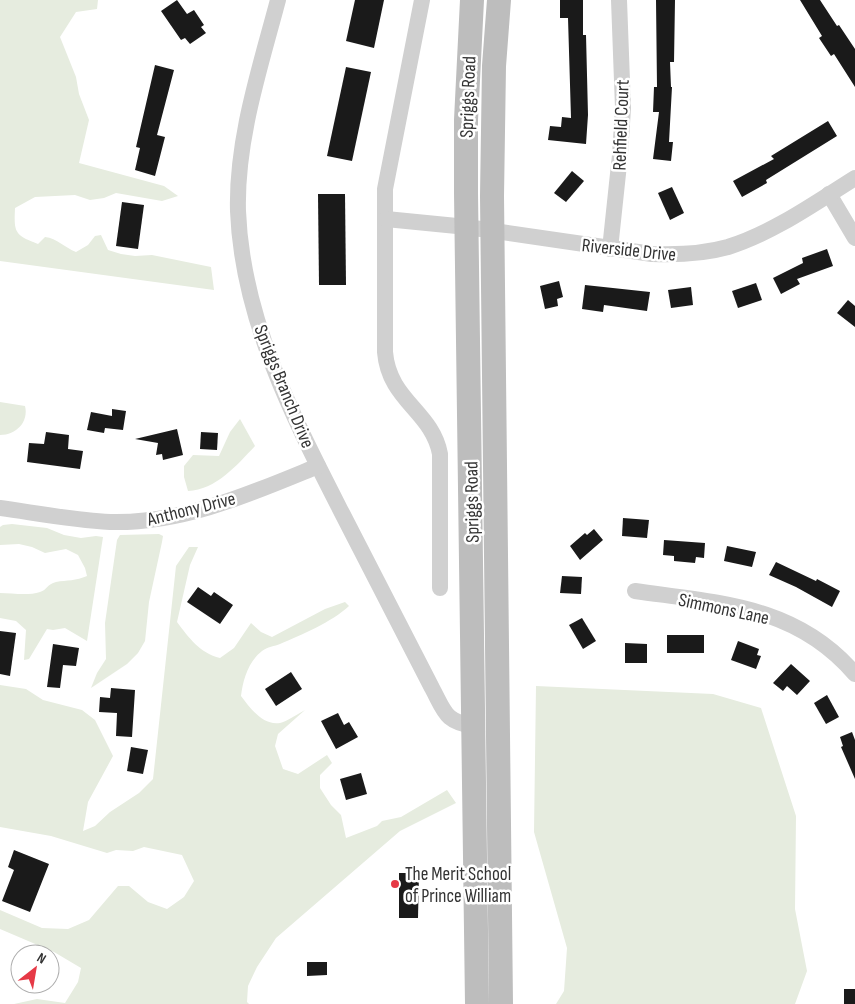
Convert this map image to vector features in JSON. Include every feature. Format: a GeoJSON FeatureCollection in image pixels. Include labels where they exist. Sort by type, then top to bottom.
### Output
{"type":"FeatureCollection","features":[{"type":"Feature","properties":{"kind":"main road","name":"Spriggs Road"},"geometry":{"type":"LineString","coordinates":[[472,0],[466,120],[466,227],[477,1004]]}},
{"type":"Feature","properties":{"kind":"main road","name":"Spriggs Road"},"geometry":{"type":"LineString","coordinates":[[499,0],[494,66],[492,196],[501,1004]]}},
{"type":"Feature","properties":{"kind":"street","name":"Spriggs Branch Drive"},"geometry":{"type":"LineString","coordinates":[[278,0],[244,140],[239,177],[238,210],[241,244],[255,311],[270,358],[318,466],[445,713],[455,722],[474,726]]}},
{"type":"Feature","properties":{"kind":"street"},"geometry":{"type":"LineString","coordinates":[[422,0],[386,182],[386,360],[396,388],[427,424],[440,454],[440,588]]}},
{"type":"Feature","properties":{"kind":"street","name":"Rehfield Court"},"geometry":{"type":"LineString","coordinates":[[610,249],[620,164],[622,108],[619,0]]}},
{"type":"Feature","properties":{"kind":"street","name":"Riverside Drive"},"geometry":{"type":"LineString","coordinates":[[386,218],[466,227],[610,249],[672,255],[702,253],[727,247],[773,227],[855,178]]}},
{"type":"Feature","properties":{"kind":"street"},"geometry":{"type":"LineString","coordinates":[[829,194],[855,238]]}},
{"type":"Feature","properties":{"kind":"street","name":"Anthony Drive"},"geometry":{"type":"LineString","coordinates":[[0,508],[110,522],[170,517],[208,508],[318,466]]}},
{"type":"Feature","properties":{"kind":"street","name":"Simmons Lane"},"geometry":{"type":"LineString","coordinates":[[635,591],[737,606],[783,620],[805,631],[826,645],[855,674]]}},
{"type":"Feature","properties":{"kind":"shaded area"},"geometry":{"type":"Polygon","coordinates":[[[0,0],[98,0],[97,9],[76,12],[60,37],[76,77],[79,94],[89,120],[79,163],[164,186],[178,196],[162,201],[116,193],[104,198],[90,200],[75,195],[35,197],[15,208],[17,232],[24,238],[38,244],[45,237],[57,241],[76,252],[88,245],[95,236],[101,235],[108,250],[121,254],[135,256],[152,255],[211,267],[214,290],[0,261],[0,0]]]}},
{"type":"Feature","properties":{"kind":"shaded area"},"geometry":{"type":"Polygon","coordinates":[[[0,402],[25,406],[26,412],[20,427],[11,433],[0,435],[0,402]]]}},
{"type":"Feature","properties":{"kind":"shaded area"},"geometry":{"type":"Polygon","coordinates":[[[240,419],[255,446],[217,481],[198,490],[188,491],[184,477],[184,466],[193,455],[219,456],[230,432],[240,419]]]}},
{"type":"Feature","properties":{"kind":"shaded area"},"geometry":{"type":"Polygon","coordinates":[[[12,524],[47,528],[64,535],[81,538],[103,537],[87,641],[65,628],[47,629],[29,659],[24,660],[26,630],[16,621],[0,618],[0,593],[35,593],[42,591],[53,583],[87,576],[78,555],[66,549],[45,553],[19,544],[0,545],[0,527],[12,524]]]}},
{"type":"Feature","properties":{"kind":"shaded area"},"geometry":{"type":"Polygon","coordinates":[[[159,534],[163,536],[149,602],[145,641],[138,653],[127,664],[91,688],[97,673],[106,659],[105,623],[117,540],[120,535],[159,534]]]}},
{"type":"Feature","properties":{"kind":"shaded area"},"geometry":{"type":"Polygon","coordinates":[[[189,547],[198,547],[190,565],[177,622],[195,644],[207,653],[220,658],[234,648],[251,623],[261,632],[272,637],[325,609],[345,602],[349,606],[316,628],[266,648],[257,655],[247,672],[241,696],[248,706],[268,722],[280,723],[305,710],[278,734],[275,746],[283,769],[298,774],[327,755],[332,763],[320,775],[320,788],[331,805],[341,815],[346,838],[377,826],[382,821],[401,817],[447,790],[456,803],[400,831],[276,938],[257,967],[248,986],[247,1002],[249,1004],[14,1004],[37,999],[65,1003],[78,982],[81,968],[60,956],[60,944],[35,944],[0,929],[0,910],[42,928],[68,929],[89,920],[118,886],[129,886],[148,902],[167,909],[184,897],[194,881],[182,855],[144,847],[133,851],[116,850],[107,853],[51,836],[0,827],[0,685],[26,689],[43,700],[82,710],[95,720],[113,756],[88,802],[83,831],[95,826],[110,812],[139,793],[153,779],[176,566],[189,547]]]}},
{"type":"Feature","properties":{"kind":"shaded area"},"geometry":{"type":"Polygon","coordinates":[[[536,686],[713,694],[761,708],[796,816],[795,909],[807,971],[795,1004],[556,1004],[564,991],[567,948],[534,832],[536,686]]]}},
{"type":"Feature","properties":{"kind":"building"},"geometry":{"type":"Polygon","coordinates":[[[177,0],[187,14],[194,10],[204,25],[201,27],[206,33],[190,44],[185,38],[181,40],[161,11],[177,0]]]}},
{"type":"Feature","properties":{"kind":"building"},"geometry":{"type":"Polygon","coordinates":[[[355,0],[384,0],[374,48],[346,41],[355,0]]]}},
{"type":"Feature","properties":{"kind":"building"},"geometry":{"type":"Polygon","coordinates":[[[560,0],[583,0],[583,35],[586,35],[588,115],[586,144],[548,140],[550,126],[561,127],[562,117],[571,118],[568,18],[560,18],[560,0]]]}},
{"type":"Feature","properties":{"kind":"building"},"geometry":{"type":"Polygon","coordinates":[[[656,0],[675,0],[674,62],[670,62],[672,87],[669,142],[673,142],[671,161],[653,159],[659,112],[653,112],[654,87],[657,87],[656,0]]]}},
{"type":"Feature","properties":{"kind":"building"},"geometry":{"type":"Polygon","coordinates":[[[800,0],[820,0],[855,49],[855,87],[834,54],[831,56],[819,38],[822,36],[800,0]]]}},
{"type":"Feature","properties":{"kind":"building"},"geometry":{"type":"Polygon","coordinates":[[[155,65],[174,70],[157,135],[165,137],[155,176],[135,170],[140,148],[136,147],[155,65]]]}},
{"type":"Feature","properties":{"kind":"building"},"geometry":{"type":"Polygon","coordinates":[[[346,67],[371,72],[352,161],[327,156],[346,67]]]}},
{"type":"Feature","properties":{"kind":"building"},"geometry":{"type":"Polygon","coordinates":[[[828,121],[837,136],[766,180],[767,183],[742,197],[733,181],[774,159],[771,156],[828,121]]]}},
{"type":"Feature","properties":{"kind":"building"},"geometry":{"type":"Polygon","coordinates":[[[572,171],[584,181],[566,202],[554,193],[572,171]]]}},
{"type":"Feature","properties":{"kind":"building"},"geometry":{"type":"Polygon","coordinates":[[[672,187],[684,213],[670,220],[658,193],[672,187]]]}},
{"type":"Feature","properties":{"kind":"building"},"geometry":{"type":"Polygon","coordinates":[[[318,194],[345,194],[346,285],[319,285],[318,194]]]}},
{"type":"Feature","properties":{"kind":"building"},"geometry":{"type":"Polygon","coordinates":[[[122,202],[144,205],[138,249],[116,246],[122,202]]]}},
{"type":"Feature","properties":{"kind":"building"},"geometry":{"type":"Polygon","coordinates":[[[827,249],[833,266],[797,279],[800,284],[781,294],[773,278],[803,263],[802,258],[827,249]]]}},
{"type":"Feature","properties":{"kind":"building"},"geometry":{"type":"Polygon","coordinates":[[[559,281],[563,297],[557,299],[558,306],[545,309],[540,286],[559,281]]]}},
{"type":"Feature","properties":{"kind":"building"},"geometry":{"type":"Polygon","coordinates":[[[756,283],[762,300],[738,308],[732,291],[756,283]]]}},
{"type":"Feature","properties":{"kind":"building"},"geometry":{"type":"Polygon","coordinates":[[[585,285],[650,292],[647,311],[604,305],[603,312],[582,309],[585,285]]]}},
{"type":"Feature","properties":{"kind":"building"},"geometry":{"type":"Polygon","coordinates":[[[691,287],[693,305],[671,308],[668,290],[691,287]]]}},
{"type":"Feature","properties":{"kind":"building"},"geometry":{"type":"Polygon","coordinates":[[[848,300],[855,306],[855,327],[837,313],[848,300]]]}},
{"type":"Feature","properties":{"kind":"building"},"geometry":{"type":"Polygon","coordinates":[[[112,409],[126,411],[123,430],[105,428],[104,433],[87,430],[91,412],[112,416],[112,409]]]}},
{"type":"Feature","properties":{"kind":"building"},"geometry":{"type":"Polygon","coordinates":[[[177,429],[183,455],[163,460],[162,454],[156,455],[158,443],[135,439],[177,429]]]}},
{"type":"Feature","properties":{"kind":"building"},"geometry":{"type":"Polygon","coordinates":[[[46,432],[69,435],[68,449],[83,451],[80,469],[27,462],[29,443],[44,444],[46,432]]]}},
{"type":"Feature","properties":{"kind":"building"},"geometry":{"type":"Polygon","coordinates":[[[201,432],[218,433],[217,450],[200,449],[201,432]]]}},
{"type":"Feature","properties":{"kind":"building"},"geometry":{"type":"Polygon","coordinates":[[[623,518],[649,520],[647,538],[622,536],[623,518]]]}},
{"type":"Feature","properties":{"kind":"building"},"geometry":{"type":"Polygon","coordinates":[[[594,529],[603,540],[580,560],[570,546],[585,533],[587,535],[594,529]]]}},
{"type":"Feature","properties":{"kind":"building"},"geometry":{"type":"Polygon","coordinates":[[[664,540],[705,543],[704,558],[696,557],[695,563],[674,561],[674,556],[663,555],[664,540]]]}},
{"type":"Feature","properties":{"kind":"building"},"geometry":{"type":"Polygon","coordinates":[[[727,546],[756,552],[752,567],[724,561],[727,546]]]}},
{"type":"Feature","properties":{"kind":"building"},"geometry":{"type":"Polygon","coordinates":[[[776,562],[840,591],[832,607],[796,587],[769,575],[776,562]]]}},
{"type":"Feature","properties":{"kind":"building"},"geometry":{"type":"Polygon","coordinates":[[[562,576],[582,577],[581,594],[560,593],[562,576]]]}},
{"type":"Feature","properties":{"kind":"building"},"geometry":{"type":"Polygon","coordinates":[[[198,587],[211,596],[214,592],[233,605],[220,624],[187,602],[198,587]]]}},
{"type":"Feature","properties":{"kind":"building"},"geometry":{"type":"Polygon","coordinates":[[[582,618],[596,641],[583,649],[569,625],[582,618]]]}},
{"type":"Feature","properties":{"kind":"building"},"geometry":{"type":"Polygon","coordinates":[[[0,631],[16,633],[10,676],[0,674],[0,631]]]}},
{"type":"Feature","properties":{"kind":"building"},"geometry":{"type":"Polygon","coordinates":[[[667,635],[704,635],[704,653],[667,653],[667,635]]]}},
{"type":"Feature","properties":{"kind":"building"},"geometry":{"type":"Polygon","coordinates":[[[738,641],[759,649],[757,655],[761,656],[756,669],[731,660],[738,641]]]}},
{"type":"Feature","properties":{"kind":"building"},"geometry":{"type":"Polygon","coordinates":[[[625,643],[647,644],[647,663],[625,663],[625,643]]]}},
{"type":"Feature","properties":{"kind":"building"},"geometry":{"type":"Polygon","coordinates":[[[53,644],[79,648],[76,666],[63,665],[60,688],[47,687],[53,644]]]}},
{"type":"Feature","properties":{"kind":"building"},"geometry":{"type":"Polygon","coordinates":[[[791,664],[810,681],[797,695],[787,686],[783,691],[773,683],[791,664]]]}},
{"type":"Feature","properties":{"kind":"building"},"geometry":{"type":"Polygon","coordinates":[[[291,672],[302,689],[276,706],[265,689],[291,672]]]}},
{"type":"Feature","properties":{"kind":"building"},"geometry":{"type":"Polygon","coordinates":[[[111,688],[135,690],[132,737],[116,736],[117,713],[99,712],[100,697],[110,698],[111,688]]]}},
{"type":"Feature","properties":{"kind":"building"},"geometry":{"type":"Polygon","coordinates":[[[827,695],[839,717],[826,724],[814,703],[827,695]]]}},
{"type":"Feature","properties":{"kind":"building"},"geometry":{"type":"Polygon","coordinates":[[[338,713],[344,725],[349,722],[358,737],[336,749],[321,721],[338,713]]]}},
{"type":"Feature","properties":{"kind":"building"},"geometry":{"type":"Polygon","coordinates":[[[852,732],[855,740],[855,779],[841,747],[843,746],[840,737],[852,732]]]}},
{"type":"Feature","properties":{"kind":"building"},"geometry":{"type":"Polygon","coordinates":[[[131,747],[148,750],[143,774],[127,771],[131,747]]]}},
{"type":"Feature","properties":{"kind":"building"},"geometry":{"type":"Polygon","coordinates":[[[361,773],[367,794],[346,800],[340,779],[361,773]]]}},
{"type":"Feature","properties":{"kind":"building"},"geometry":{"type":"Polygon","coordinates":[[[14,850],[49,864],[30,912],[2,901],[14,870],[8,867],[14,850]]]}},
{"type":"Feature","properties":{"kind":"building"},"geometry":{"type":"Polygon","coordinates":[[[399,873],[419,873],[418,918],[399,918],[399,873]]]}},
{"type":"Feature","properties":{"kind":"building"},"geometry":{"type":"Polygon","coordinates":[[[307,962],[327,962],[327,975],[307,976],[307,962]]]}},
{"type":"Feature","properties":{"kind":"building"},"geometry":{"type":"Polygon","coordinates":[[[844,989],[855,989],[855,1004],[844,1004],[844,989]]]}},
{"type":"Feature","properties":{"kind":"place","name":"The Merit School of Prince William"},"geometry":{"type":"Point","coordinates":[395,884]}}]}
